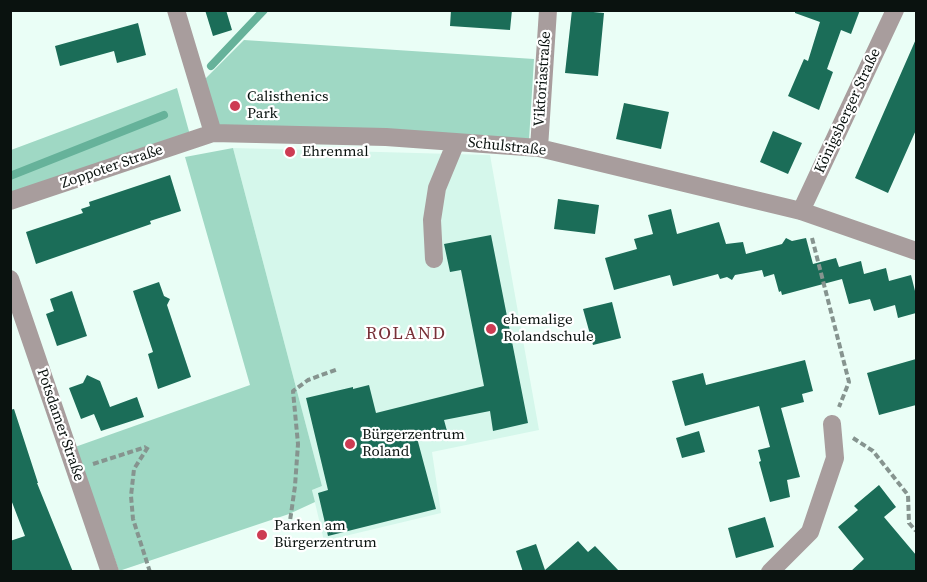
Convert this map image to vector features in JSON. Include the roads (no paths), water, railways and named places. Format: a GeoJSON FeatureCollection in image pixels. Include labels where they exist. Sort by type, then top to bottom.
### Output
{"type":"FeatureCollection","features":[{"type":"Feature","properties":{"kind":"street"},"geometry":{"type":"LineString","coordinates":[[176,10],[213,134]]}},
{"type":"Feature","properties":{"kind":"street","name":"Viktoriastraße"},"geometry":{"type":"LineString","coordinates":[[539,148],[548,10]]}},
{"type":"Feature","properties":{"kind":"street","name":"Königsberger Straße"},"geometry":{"type":"LineString","coordinates":[[803,212],[895,10]]}},
{"type":"Feature","properties":{"kind":"street","name":"Schulstraße"},"geometry":{"type":"LineString","coordinates":[[213,134],[386,137],[539,148],[803,212],[916,251]]}},
{"type":"Feature","properties":{"kind":"street","name":"Zoppoter Straße"},"geometry":{"type":"LineString","coordinates":[[10,201],[213,134]]}},
{"type":"Feature","properties":{"kind":"street"},"geometry":{"type":"LineString","coordinates":[[434,259],[432,220],[437,188],[456,142]]}},
{"type":"Feature","properties":{"kind":"street","name":"Potsdamer Straße"},"geometry":{"type":"LineString","coordinates":[[10,279],[110,572]]}},
{"type":"Feature","properties":{"kind":"street"},"geometry":{"type":"LineString","coordinates":[[770,572],[810,532],[835,458],[832,424]]}},
{"type":"Feature","properties":{"kind":"waterway"},"geometry":{"type":"LineString","coordinates":[[211,66],[264,10]]}},
{"type":"Feature","properties":{"kind":"waterway"},"geometry":{"type":"LineString","coordinates":[[10,176],[164,115]]}},
{"type":"Feature","properties":{"kind":"place","name":"Calisthenics Park"},"geometry":{"type":"Point","coordinates":[235,106]}},
{"type":"Feature","properties":{"kind":"place","name":"Ehrenmal"},"geometry":{"type":"Point","coordinates":[290,152]}},
{"type":"Feature","properties":{"kind":"place","name":"ehemalige Rolandschule"},"geometry":{"type":"Point","coordinates":[491,329]}},
{"type":"Feature","properties":{"kind":"place","name":"Bürgerzentrum Roland"},"geometry":{"type":"Point","coordinates":[350,444]}},
{"type":"Feature","properties":{"kind":"place","name":"Parken am Bürgerzentrum"},"geometry":{"type":"Point","coordinates":[262,535]}},
{"type":"Feature","properties":{"kind":"district","name":"ROLAND"},"geometry":{"type":"Point","coordinates":[406,334]}}]}
